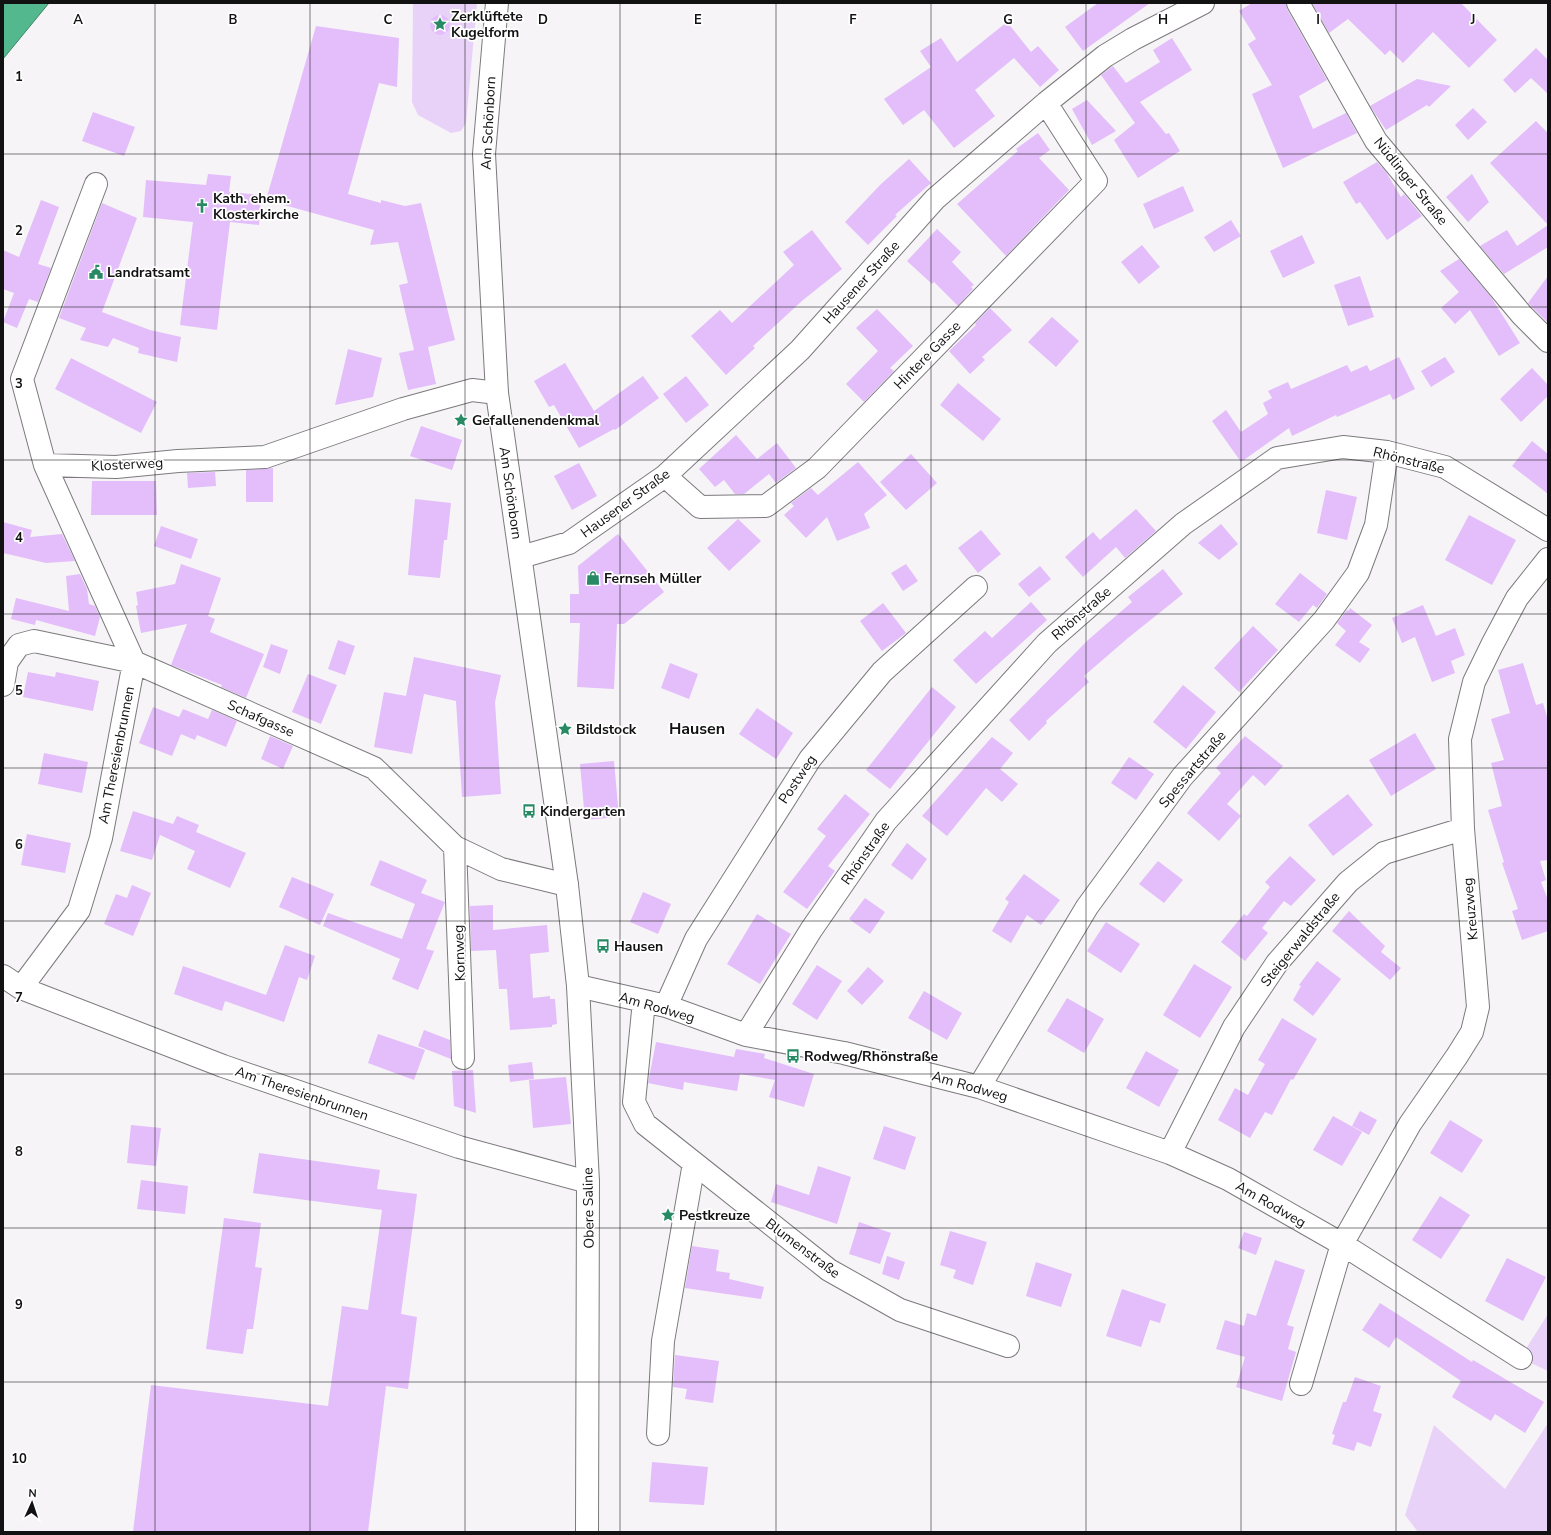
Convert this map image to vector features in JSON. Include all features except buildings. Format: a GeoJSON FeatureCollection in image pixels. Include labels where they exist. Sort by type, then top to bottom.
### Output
{"type":"FeatureCollection","features":[{"type":"Feature","properties":{"kind":"street","name":"Am Schönborn"},"geometry":{"type":"LineString","coordinates":[[497,3],[484,154],[497,393],[567,885]]}},
{"type":"Feature","properties":{"kind":"street","name":"Hausener Straße"},"geometry":{"type":"LineString","coordinates":[[521,557],[569,543],[665,476],[800,350],[935,199],[1046,102],[1105,56],[1133,39],[1203,3]]}},
{"type":"Feature","properties":{"kind":"street","name":"Nüdlinger Straße"},"geometry":{"type":"LineString","coordinates":[[1298,3],[1376,141],[1522,315],[1548,342]]}},
{"type":"Feature","properties":{"kind":"street","name":"Hintere Gasse"},"geometry":{"type":"LineString","coordinates":[[665,476],[700,507],[766,506],[817,468],[1096,181],[1046,102]]}},
{"type":"Feature","properties":{"kind":"street"},"geometry":{"type":"LineString","coordinates":[[96,184],[22,379],[45,465],[134,662]]}},
{"type":"Feature","properties":{"kind":"street","name":"Klosterweg"},"geometry":{"type":"LineString","coordinates":[[45,465],[116,467],[178,461],[265,457],[403,409],[457,394],[472,390],[497,393]]}},
{"type":"Feature","properties":{"kind":"street","name":"Rhönstraße"},"geometry":{"type":"LineString","coordinates":[[746,1035],[811,930],[886,821],[1047,642],[1183,524],[1277,458],[1343,447],[1387,452],[1445,467],[1548,530]]}},
{"type":"Feature","properties":{"kind":"street","name":"Spessartstraße"},"geometry":{"type":"LineString","coordinates":[[979,1087],[1087,907],[1182,777],[1324,620],[1358,573],[1376,525],[1387,452]]}},
{"type":"Feature","properties":{"kind":"street","name":"Kreuzweg"},"geometry":{"type":"LineString","coordinates":[[1342,1244],[1410,1124],[1472,1032],[1478,1007],[1463,828],[1460,739],[1474,682],[1492,645],[1517,598],[1548,559]]}},
{"type":"Feature","properties":{"kind":"street","name":"Postweg"},"geometry":{"type":"LineString","coordinates":[[666,1006],[696,939],[810,759],[882,672],[976,587]]}},
{"type":"Feature","properties":{"kind":"street"},"geometry":{"type":"LineString","coordinates":[[3,685],[7,662],[19,645],[34,641],[134,662]]}},
{"type":"Feature","properties":{"kind":"street","name":"Schafgasse"},"geometry":{"type":"LineString","coordinates":[[134,662],[374,768],[455,847],[501,869],[567,885]]}},
{"type":"Feature","properties":{"kind":"street","name":"Am Theresienbrunnen"},"geometry":{"type":"LineString","coordinates":[[21,988],[79,910],[101,838],[134,662]]}},
{"type":"Feature","properties":{"kind":"street","name":"Steigerwaldstraße"},"geometry":{"type":"LineString","coordinates":[[1170,1153],[1234,1027],[1277,963],[1348,882],[1384,853],[1463,828]]}},
{"type":"Feature","properties":{"kind":"street","name":"Kornweg"},"geometry":{"type":"LineString","coordinates":[[455,847],[463,1058]]}},
{"type":"Feature","properties":{"kind":"street","name":"Obere Saline"},"geometry":{"type":"LineString","coordinates":[[567,885],[578,986],[588,1182],[587,1532]]}},
{"type":"Feature","properties":{"kind":"street","name":"Am Theresienbrunnen"},"geometry":{"type":"LineString","coordinates":[[3,976],[21,988],[223,1066],[452,1144],[588,1182]]}},
{"type":"Feature","properties":{"kind":"street","name":"Am Rodweg"},"geometry":{"type":"LineString","coordinates":[[578,986],[666,1006],[746,1035],[844,1053],[979,1087],[1170,1153],[1228,1179],[1342,1244],[1521,1358]]}},
{"type":"Feature","properties":{"kind":"street","name":"Blumenstraße"},"geometry":{"type":"LineString","coordinates":[[644,1001],[634,1102],[645,1124],[829,1270],[900,1310],[1008,1346]]}},
{"type":"Feature","properties":{"kind":"street"},"geometry":{"type":"LineString","coordinates":[[658,1434],[663,1341],[694,1163]]}},
{"type":"Feature","properties":{"kind":"street"},"geometry":{"type":"LineString","coordinates":[[1301,1384],[1342,1244]]}},
{"type":"Feature","properties":{"kind":"shaded area"},"geometry":{"type":"Polygon","coordinates":[[[3,3],[49,3],[3,59],[3,3]]]}},
{"type":"Feature","properties":{"kind":"shaded area"},"geometry":{"type":"Polygon","coordinates":[[[413,3],[477,3],[466,123],[461,131],[451,133],[418,115],[412,102],[413,3]]]}},
{"type":"Feature","properties":{"kind":"shaded area"},"geometry":{"type":"Polygon","coordinates":[[[1548,1314],[1548,1371],[1520,1358],[1548,1314]]]}},
{"type":"Feature","properties":{"kind":"shaded area"},"geometry":{"type":"Polygon","coordinates":[[[1548,1423],[1548,1532],[1418,1532],[1405,1515],[1434,1425],[1505,1489],[1548,1423]]]}},
{"type":"Feature","properties":{"kind":"place","name":"Zerklüftete Kugelform"},"geometry":{"type":"Point","coordinates":[440,24]}},
{"type":"Feature","properties":{"kind":"place","name":"Kath. ehem. Klosterkirche"},"geometry":{"type":"Point","coordinates":[202,206]}},
{"type":"Feature","properties":{"kind":"place","name":"Landratsamt"},"geometry":{"type":"Point","coordinates":[96,272]}},
{"type":"Feature","properties":{"kind":"place","name":"Gefallenendenkmal"},"geometry":{"type":"Point","coordinates":[461,420]}},
{"type":"Feature","properties":{"kind":"place","name":"Fernseh Müller"},"geometry":{"type":"Point","coordinates":[593,578]}},
{"type":"Feature","properties":{"kind":"place","name":"Bildstock"},"geometry":{"type":"Point","coordinates":[565,729]}},
{"type":"Feature","properties":{"kind":"place","name":"Kindergarten"},"geometry":{"type":"Point","coordinates":[529,811]}},
{"type":"Feature","properties":{"kind":"place","name":"Hausen"},"geometry":{"type":"Point","coordinates":[603,946]}},
{"type":"Feature","properties":{"kind":"place","name":"Rodweg/Rhönstraße"},"geometry":{"type":"Point","coordinates":[793,1056]}},
{"type":"Feature","properties":{"kind":"place","name":"Pestkreuze"},"geometry":{"type":"Point","coordinates":[668,1215]}},
{"type":"Feature","properties":{"kind":"district","name":"Hausen"},"geometry":{"type":"Point","coordinates":[697,728]}}]}
